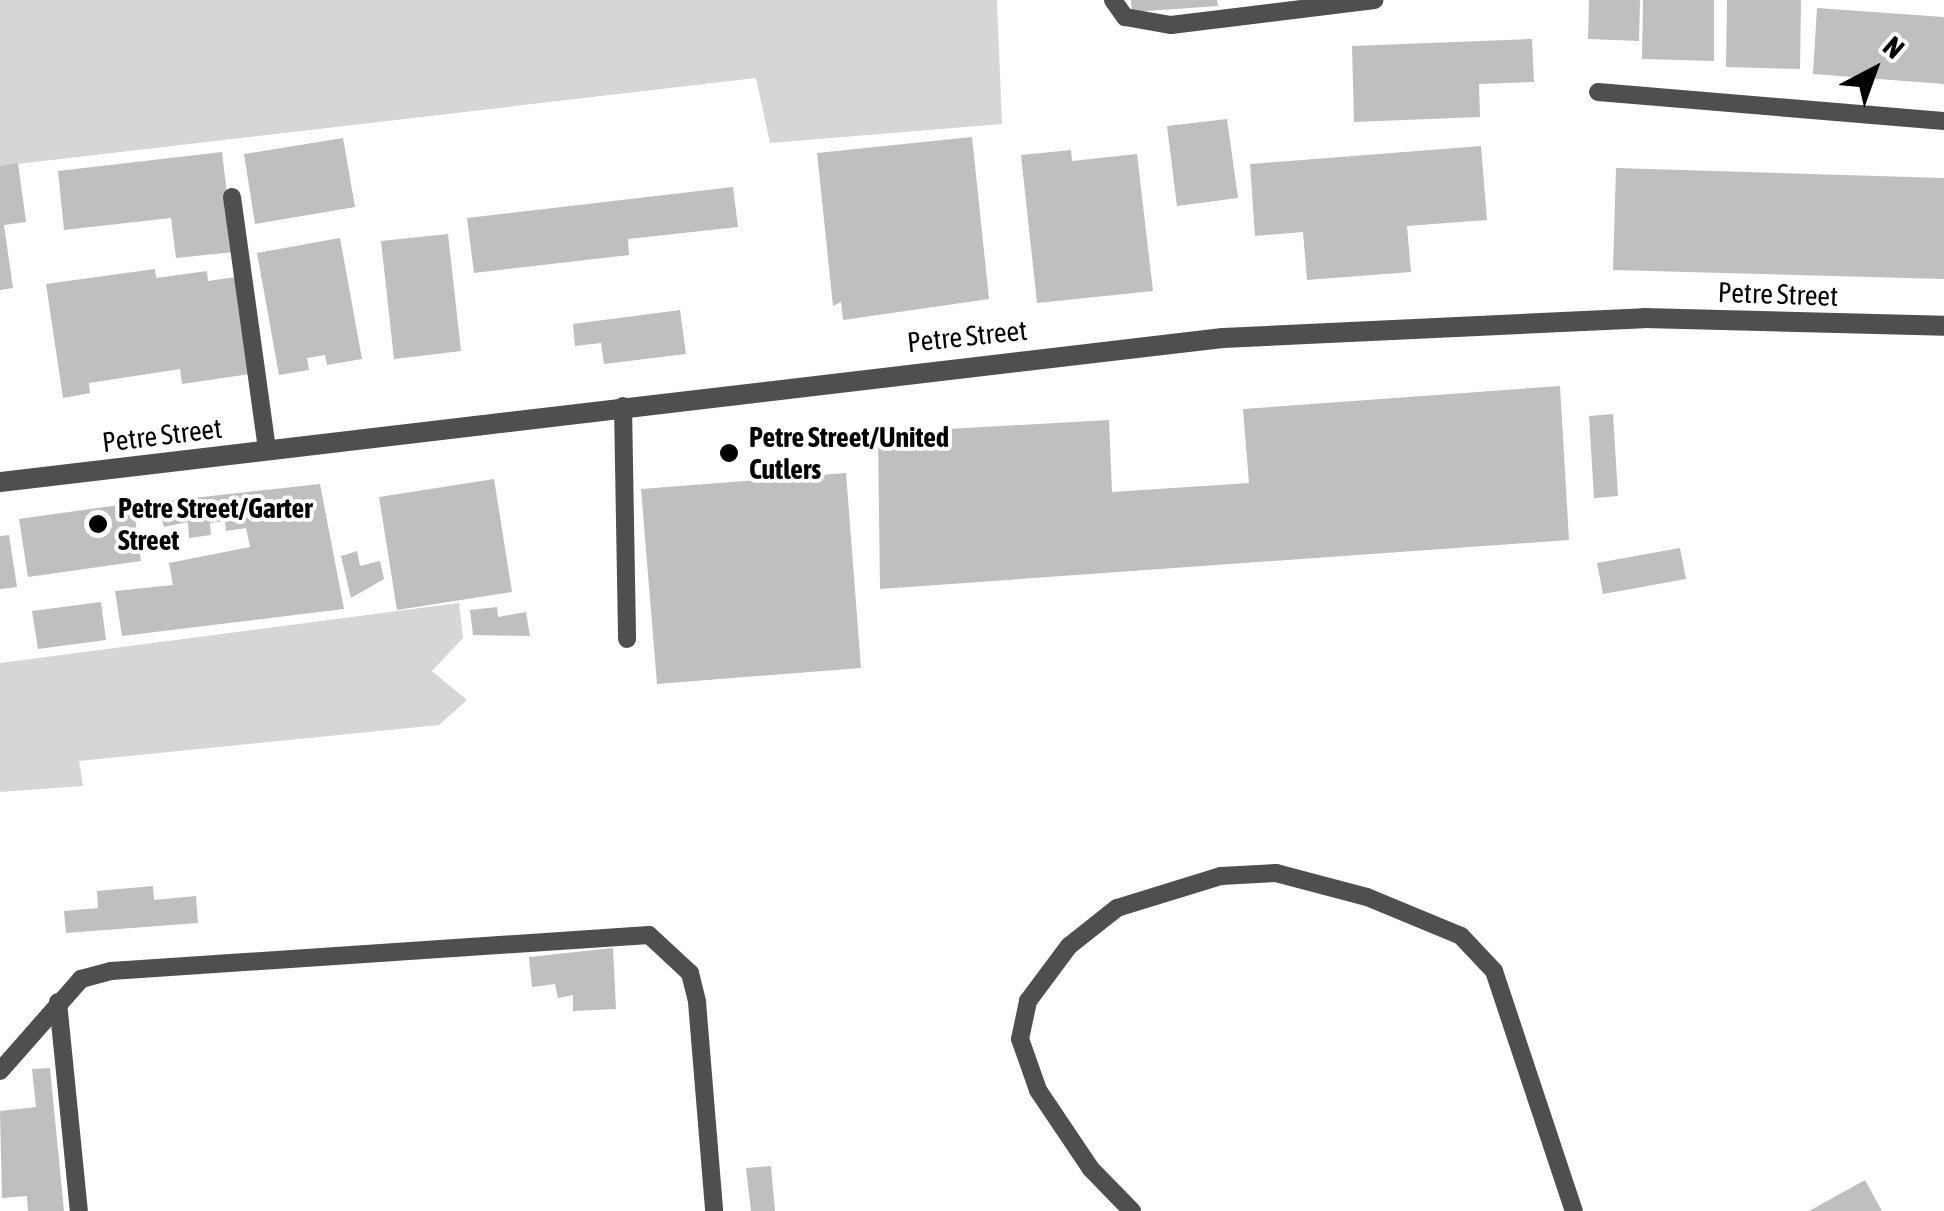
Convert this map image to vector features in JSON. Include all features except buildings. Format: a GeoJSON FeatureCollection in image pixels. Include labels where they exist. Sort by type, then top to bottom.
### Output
{"type":"FeatureCollection","features":[{"type":"Feature","properties":{"kind":"street","name":"Petre Street"},"geometry":{"type":"LineString","coordinates":[[0,482],[1223,338],[1644,318],[1944,326]]}},
{"type":"Feature","properties":{"kind":"lane"},"geometry":{"type":"LineString","coordinates":[[1113,0],[1125,17],[1171,24],[1374,0]]}},
{"type":"Feature","properties":{"kind":"lane"},"geometry":{"type":"LineString","coordinates":[[1598,92],[1944,121]]}},
{"type":"Feature","properties":{"kind":"lane"},"geometry":{"type":"LineString","coordinates":[[232,198],[267,450]]}},
{"type":"Feature","properties":{"kind":"lane"},"geometry":{"type":"LineString","coordinates":[[623,406],[626,639]]}},
{"type":"Feature","properties":{"kind":"lane"},"geometry":{"type":"LineString","coordinates":[[1132,1211],[1090,1169],[1038,1090],[1020,1039],[1028,1001],[1069,946],[1117,908],[1221,876],[1276,872],[1368,897],[1461,936],[1494,972],[1574,1211]]}},
{"type":"Feature","properties":{"kind":"lane"},"geometry":{"type":"LineString","coordinates":[[0,1070],[82,979],[111,972],[649,935],[690,973],[697,1002],[714,1211]]}},
{"type":"Feature","properties":{"kind":"lane"},"geometry":{"type":"LineString","coordinates":[[58,1002],[79,1211]]}},
{"type":"Feature","properties":{"kind":"shaded area"},"geometry":{"type":"Polygon","coordinates":[[[0,0],[997,0],[1002,124],[770,143],[756,78],[0,166],[0,0]]]}},
{"type":"Feature","properties":{"kind":"shaded area"},"geometry":{"type":"Polygon","coordinates":[[[459,603],[463,638],[432,671],[467,700],[439,725],[79,761],[83,786],[0,792],[0,663],[459,603]]]}},
{"type":"Feature","properties":{"kind":"place","name":"Petre Street/United Cutlers"},"geometry":{"type":"Point","coordinates":[729,453]}},
{"type":"Feature","properties":{"kind":"place","name":"Petre Street/Garter Street"},"geometry":{"type":"Point","coordinates":[98,524]}}]}
